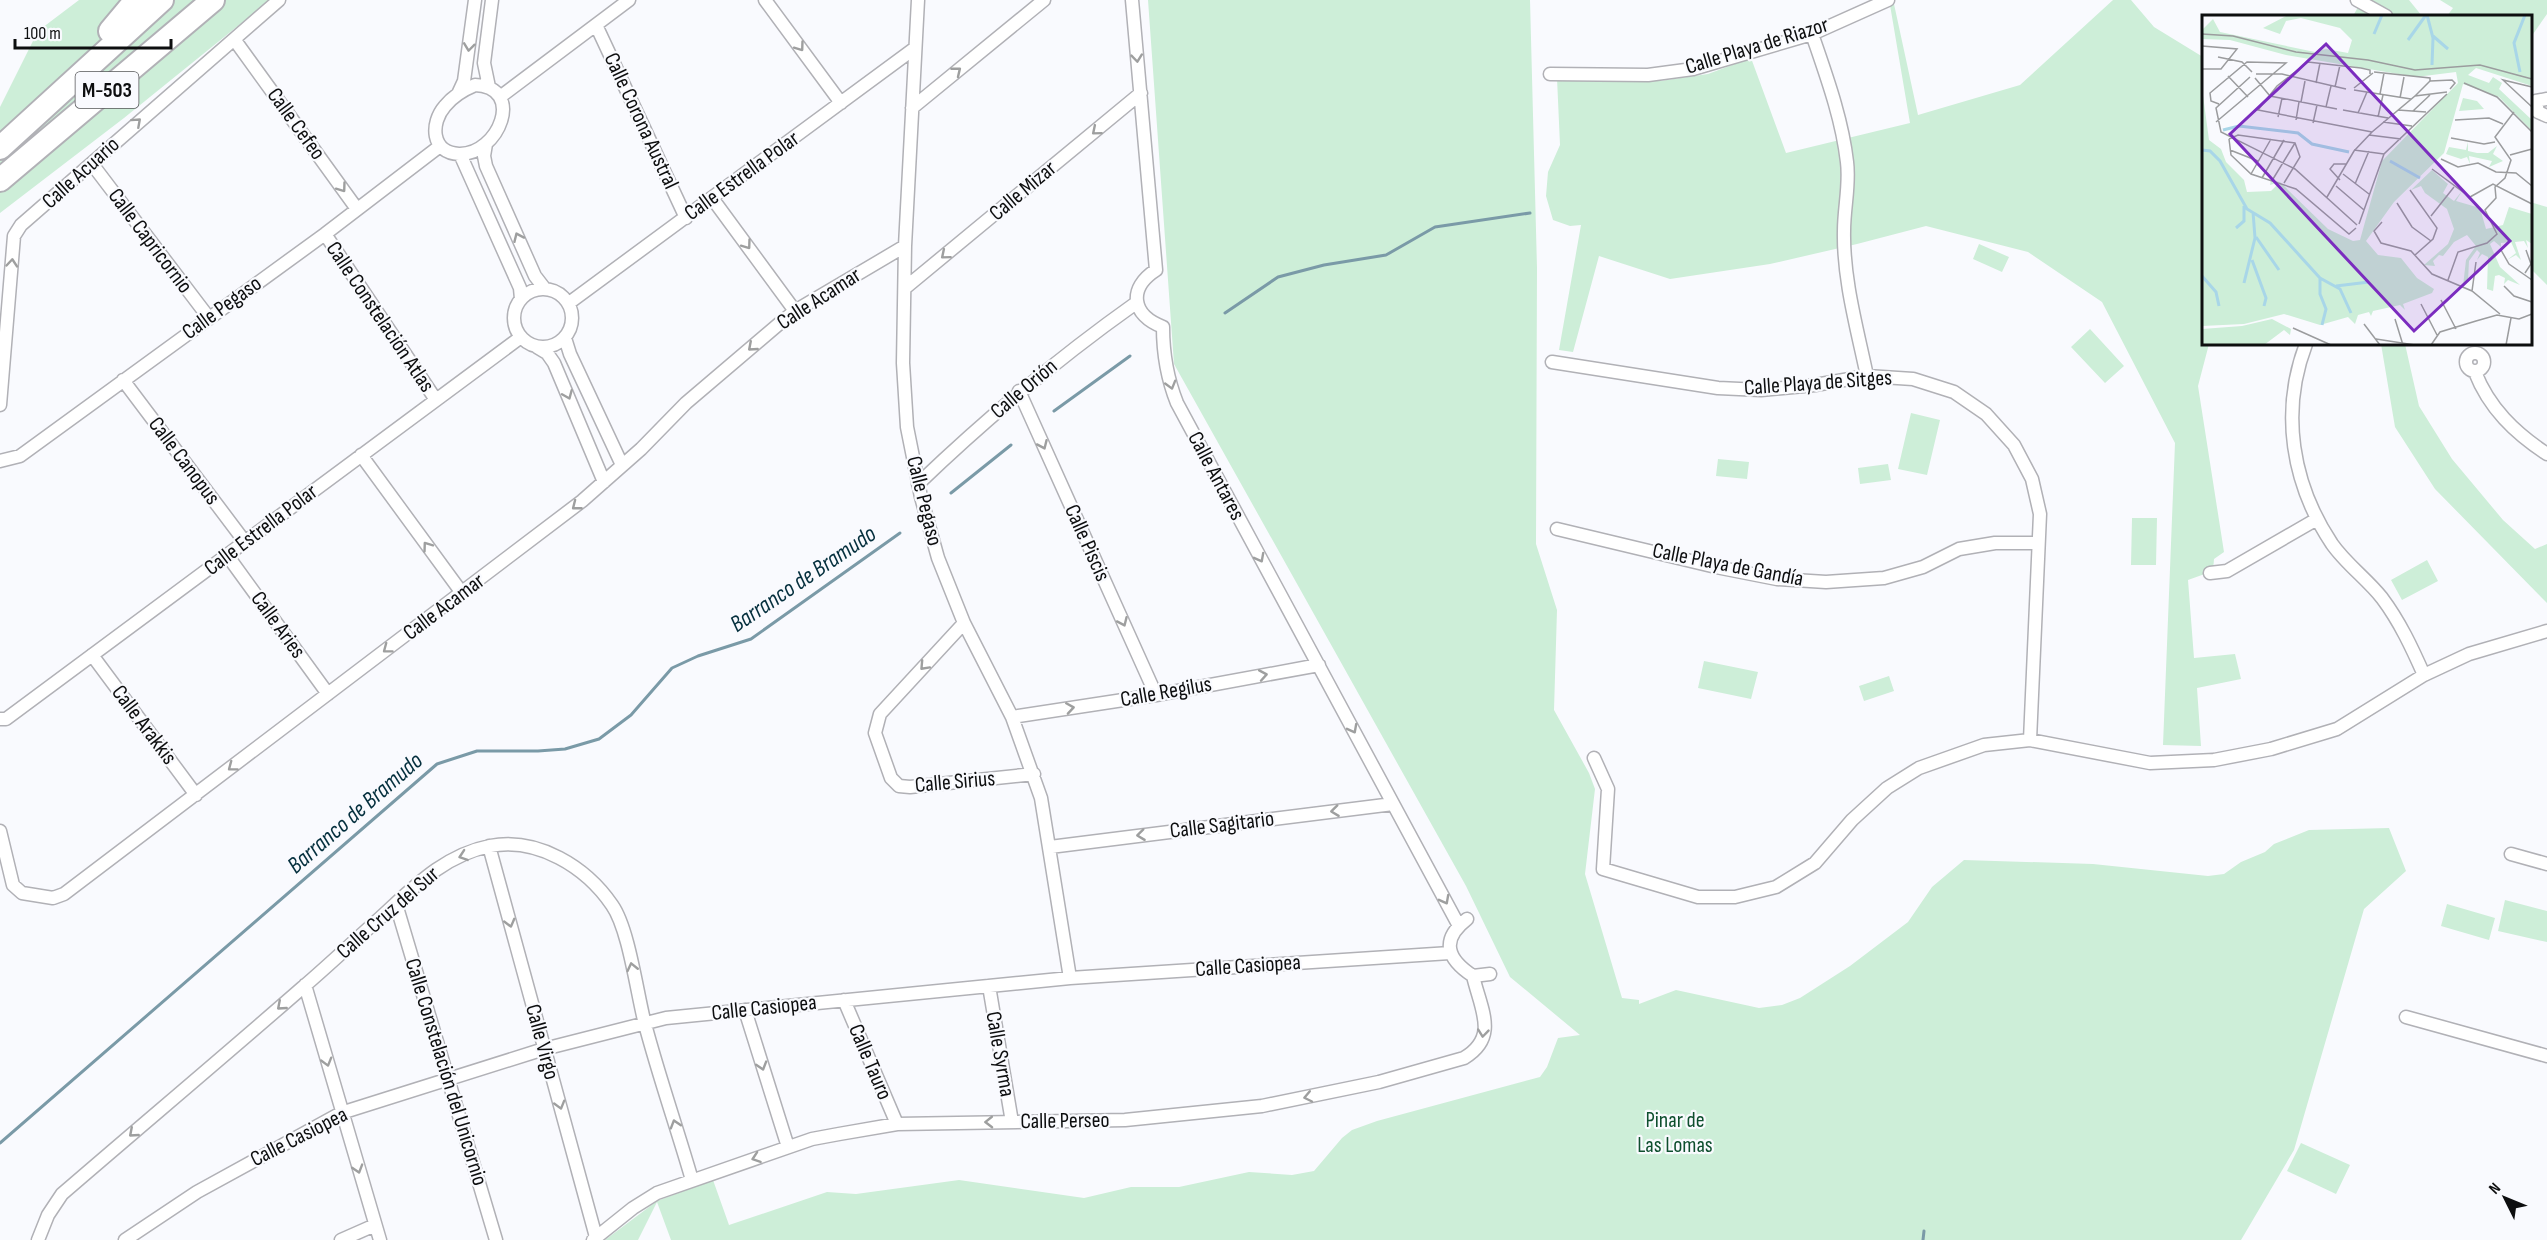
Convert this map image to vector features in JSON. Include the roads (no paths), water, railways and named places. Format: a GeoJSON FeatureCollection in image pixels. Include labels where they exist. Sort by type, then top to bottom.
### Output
{"type":"FeatureCollection","features":[{"type":"Feature","properties":{"kind":"highway","name":"M-503"},"geometry":{"type":"LineString","coordinates":[[0,142],[90,56],[136,0]]}},
{"type":"Feature","properties":{"kind":"highway","name":"M-503"},"geometry":{"type":"LineString","coordinates":[[0,148],[162,0]]}},
{"type":"Feature","properties":{"kind":"highway","name":"M-503"},"geometry":{"type":"LineString","coordinates":[[0,172],[189,0]]}},
{"type":"Feature","properties":{"kind":"highway","name":"M-503"},"geometry":{"type":"LineString","coordinates":[[0,180],[213,0]]}},
{"type":"Feature","properties":{"kind":"street","name":"Calle Acuario"},"geometry":{"type":"LineString","coordinates":[[0,405],[14,236],[21,225],[279,0]]}},
{"type":"Feature","properties":{"kind":"street"},"geometry":{"type":"LineString","coordinates":[[458,94],[466,73],[475,0]]}},
{"type":"Feature","properties":{"kind":"street"},"geometry":{"type":"LineString","coordinates":[[489,87],[484,63],[492,0]]}},
{"type":"Feature","properties":{"kind":"street"},"geometry":{"type":"LineString","coordinates":[[500,97],[629,0]]}},
{"type":"Feature","properties":{"kind":"street"},"geometry":{"type":"LineString","coordinates":[[765,0],[841,103]]}},
{"type":"Feature","properties":{"kind":"street","name":"Calle Pegaso"},"geometry":{"type":"LineString","coordinates":[[918,0],[905,246],[903,363],[907,427],[918,484],[938,558],[964,623],[1012,717],[1034,774],[1050,847],[1070,978]]}},
{"type":"Feature","properties":{"kind":"street"},"geometry":{"type":"LineString","coordinates":[[912,108],[1044,0]]}},
{"type":"Feature","properties":{"kind":"street"},"geometry":{"type":"LineString","coordinates":[[1132,0],[1156,270],[1145,277],[1139,288],[1136,303]]}},
{"type":"Feature","properties":{"kind":"street","name":"Calle Playa de Riazor"},"geometry":{"type":"LineString","coordinates":[[1550,74],[1648,75],[1693,69],[1812,34],[1888,0]]}},
{"type":"Feature","properties":{"kind":"street"},"geometry":{"type":"LineString","coordinates":[[2357,0],[2384,15]]}},
{"type":"Feature","properties":{"kind":"street","name":"Calle Corona Austral"},"geometry":{"type":"LineString","coordinates":[[596,25],[686,218]]}},
{"type":"Feature","properties":{"kind":"street"},"geometry":{"type":"LineString","coordinates":[[1812,34],[1834,98],[1847,161],[1848,193],[1844,230],[1846,269],[1867,376]]}},
{"type":"Feature","properties":{"kind":"street","name":"Calle Cefeo"},"geometry":{"type":"LineString","coordinates":[[234,39],[357,209]]}},
{"type":"Feature","properties":{"kind":"street","name":"Calle Estrella Polar"},"geometry":{"type":"LineString","coordinates":[[569,303],[915,48]]}},
{"type":"Feature","properties":{"kind":"street"},"geometry":{"type":"LineString","coordinates":[[475,85],[489,87],[500,97],[503,106],[497,132],[486,144],[472,152],[460,154],[448,152],[440,146],[435,131],[436,119],[443,108],[458,94],[475,85]]}},
{"type":"Feature","properties":{"kind":"street","name":"Calle Mizar"},"geometry":{"type":"LineString","coordinates":[[904,288],[1141,93]]}},
{"type":"Feature","properties":{"kind":"street"},"geometry":{"type":"LineString","coordinates":[[2547,99],[2536,101],[2538,112],[2547,116]]}},
{"type":"Feature","properties":{"kind":"street"},"geometry":{"type":"LineString","coordinates":[[486,144],[484,156],[486,166],[535,276],[545,288]]}},
{"type":"Feature","properties":{"kind":"street","name":"Calle Pegaso"},"geometry":{"type":"LineString","coordinates":[[0,461],[20,456],[325,234],[440,146]]}},
{"type":"Feature","properties":{"kind":"street"},"geometry":{"type":"LineString","coordinates":[[460,154],[520,288],[521,299]]}},
{"type":"Feature","properties":{"kind":"street","name":"Calle Capricornio"},"geometry":{"type":"LineString","coordinates":[[92,164],[208,318]]}},
{"type":"Feature","properties":{"kind":"street"},"geometry":{"type":"LineString","coordinates":[[712,198],[795,311]]}},
{"type":"Feature","properties":{"kind":"street","name":"Calle Constelación Atlas"},"geometry":{"type":"LineString","coordinates":[[325,234],[436,400]]}},
{"type":"Feature","properties":{"kind":"street","name":"Calle Acamar"},"geometry":{"type":"LineString","coordinates":[[0,831],[13,885],[22,893],[53,898],[64,894],[462,593],[604,482],[686,403],[795,311],[905,246]]}},
{"type":"Feature","properties":{"kind":"street"},"geometry":{"type":"LineString","coordinates":[[537,347],[556,345],[565,338],[571,328],[573,316],[569,303],[560,294],[545,288],[535,289],[521,299],[516,308],[514,321],[521,337],[537,347],[547,353],[554,363],[604,482]]}},
{"type":"Feature","properties":{"kind":"street","name":"Calle Antares"},"geometry":{"type":"LineString","coordinates":[[1136,303],[1142,315],[1150,322],[1163,327],[1163,353],[1170,386],[1177,403],[1393,804],[1463,923],[1453,934],[1450,953]]}},
{"type":"Feature","properties":{"kind":"street","name":"Calle Orión"},"geometry":{"type":"LineString","coordinates":[[918,484],[1019,391],[1136,303]]}},
{"type":"Feature","properties":{"kind":"street","name":"Calle Estrella Polar"},"geometry":{"type":"LineString","coordinates":[[0,719],[6,719],[521,337]]}},
{"type":"Feature","properties":{"kind":"street"},"geometry":{"type":"LineString","coordinates":[[565,338],[570,354],[622,465]]}},
{"type":"Feature","properties":{"kind":"street"},"geometry":{"type":"LineString","coordinates":[[2306,345],[2296,371],[2291,426],[2299,472],[2309,505],[2334,547],[2382,599],[2407,639],[2424,675]]}},
{"type":"Feature","properties":{"kind":"street","name":"Calle Playa de Sitges"},"geometry":{"type":"LineString","coordinates":[[1552,362],[1718,388],[1761,390],[1815,385],[1867,376],[1914,379],[1954,392],[1986,414],[2014,445],[2032,479],[2040,513],[2030,740]]}},
{"type":"Feature","properties":{"kind":"street"},"geometry":{"type":"LineString","coordinates":[[2475,372],[2481,386],[2504,420],[2526,440],[2547,454]]}},
{"type":"Feature","properties":{"kind":"street","name":"Calle Canopus"},"geometry":{"type":"LineString","coordinates":[[123,380],[245,542]]}},
{"type":"Feature","properties":{"kind":"street","name":"Calle Piscis"},"geometry":{"type":"LineString","coordinates":[[1019,391],[1156,695]]}},
{"type":"Feature","properties":{"kind":"street"},"geometry":{"type":"LineString","coordinates":[[361,455],[462,593]]}},
{"type":"Feature","properties":{"kind":"street"},"geometry":{"type":"LineString","coordinates":[[2210,573],[2227,571],[2317,519]]}},
{"type":"Feature","properties":{"kind":"street","name":"Calle Playa de Gandía"},"geometry":{"type":"LineString","coordinates":[[1557,529],[1716,567],[1777,579],[1826,582],[1884,578],[1923,567],[1959,549],[1995,543],[2038,543]]}},
{"type":"Feature","properties":{"kind":"street","name":"Calle Aries"},"geometry":{"type":"LineString","coordinates":[[227,555],[328,694]]}},
{"type":"Feature","properties":{"kind":"street","name":"Calle Sirius"},"geometry":{"type":"LineString","coordinates":[[964,623],[880,714],[875,733],[891,778],[899,786],[910,787],[1034,774]]}},
{"type":"Feature","properties":{"kind":"street"},"geometry":{"type":"LineString","coordinates":[[1594,758],[1608,789],[1603,869],[1698,897],[1735,897],[1776,887],[1815,863],[1852,820],[1887,788],[1919,768],[1984,745],[2030,740],[2150,763],[2214,760],[2271,749],[2337,729],[2424,675],[2469,654],[2547,631]]}},
{"type":"Feature","properties":{"kind":"street","name":"Calle Arakkis"},"geometry":{"type":"LineString","coordinates":[[92,655],[196,795]]}},
{"type":"Feature","properties":{"kind":"street","name":"Calle Regilus"},"geometry":{"type":"LineString","coordinates":[[1012,717],[1156,695],[1319,665]]}},
{"type":"Feature","properties":{"kind":"street","name":"Calle Sagitario"},"geometry":{"type":"LineString","coordinates":[[1050,847],[1393,804]]}},
{"type":"Feature","properties":{"kind":"street","name":"Calle Cruz del Sur"},"geometry":{"type":"LineString","coordinates":[[38,1240],[48,1215],[62,1194],[305,985],[423,878],[451,860],[489,846],[509,845],[542,850],[570,863],[596,885],[614,907],[623,932],[645,1024],[692,1180]]}},
{"type":"Feature","properties":{"kind":"street","name":"Calle Virgo"},"geometry":{"type":"LineString","coordinates":[[489,846],[595,1239]]}},
{"type":"Feature","properties":{"kind":"street"},"geometry":{"type":"LineString","coordinates":[[2511,854],[2547,864]]}},
{"type":"Feature","properties":{"kind":"street","name":"Calle Constelación del Unicornio"},"geometry":{"type":"LineString","coordinates":[[396,904],[496,1240]]}},
{"type":"Feature","properties":{"kind":"street"},"geometry":{"type":"LineString","coordinates":[[1450,953],[1456,963],[1473,976],[1490,974]]}},
{"type":"Feature","properties":{"kind":"street","name":"Calle Casiopea"},"geometry":{"type":"LineString","coordinates":[[125,1240],[197,1192],[341,1113],[544,1049],[666,1018],[1070,978],[1450,953]]}},
{"type":"Feature","properties":{"kind":"street","name":"Calle Perseo"},"geometry":{"type":"LineString","coordinates":[[595,1239],[644,1200],[692,1180],[812,1139],[897,1124],[1125,1120],[1262,1106],[1379,1082],[1464,1058],[1476,1051],[1483,1041],[1486,1029],[1473,976]]}},
{"type":"Feature","properties":{"kind":"street"},"geometry":{"type":"LineString","coordinates":[[305,985],[380,1240]]}},
{"type":"Feature","properties":{"kind":"street","name":"Calle Syrma"},"geometry":{"type":"LineString","coordinates":[[989,986],[1012,1122]]}},
{"type":"Feature","properties":{"kind":"street","name":"Calle Tauro"},"geometry":{"type":"LineString","coordinates":[[844,1000],[897,1124]]}},
{"type":"Feature","properties":{"kind":"street"},"geometry":{"type":"LineString","coordinates":[[745,1010],[788,1148]]}},
{"type":"Feature","properties":{"kind":"street"},"geometry":{"type":"LineString","coordinates":[[2406,1017],[2547,1056]]}},
{"type":"Feature","properties":{"kind":"street"},"geometry":{"type":"LineString","coordinates":[[341,1240],[375,1225]]}},
{"type":"Feature","properties":{"kind":"waterway","name":"Barranco de Bramudo"},"geometry":{"type":"LineString","coordinates":[[1225,313],[1278,277],[1324,265],[1386,255],[1435,227],[1530,213]]}},
{"type":"Feature","properties":{"kind":"waterway","name":"Barranco de Bramudo"},"geometry":{"type":"LineString","coordinates":[[1054,411],[1130,356]]}},
{"type":"Feature","properties":{"kind":"waterway","name":"Barranco de Bramudo"},"geometry":{"type":"LineString","coordinates":[[951,493],[1011,445]]}},
{"type":"Feature","properties":{"kind":"waterway","name":"Barranco de Bramudo"},"geometry":{"type":"LineString","coordinates":[[0,1143],[437,764],[477,751],[565,749],[599,739],[631,715],[672,668],[698,656],[751,639],[900,533]]}},
{"type":"Feature","properties":{"kind":"waterway"},"geometry":{"type":"LineString","coordinates":[[1923,1240],[1924,1231]]}},
{"type":"Feature","properties":{"kind":"park label","name":"Pinar de Las Lomas"},"geometry":{"type":"Point","coordinates":[1675,1132]}}]}
